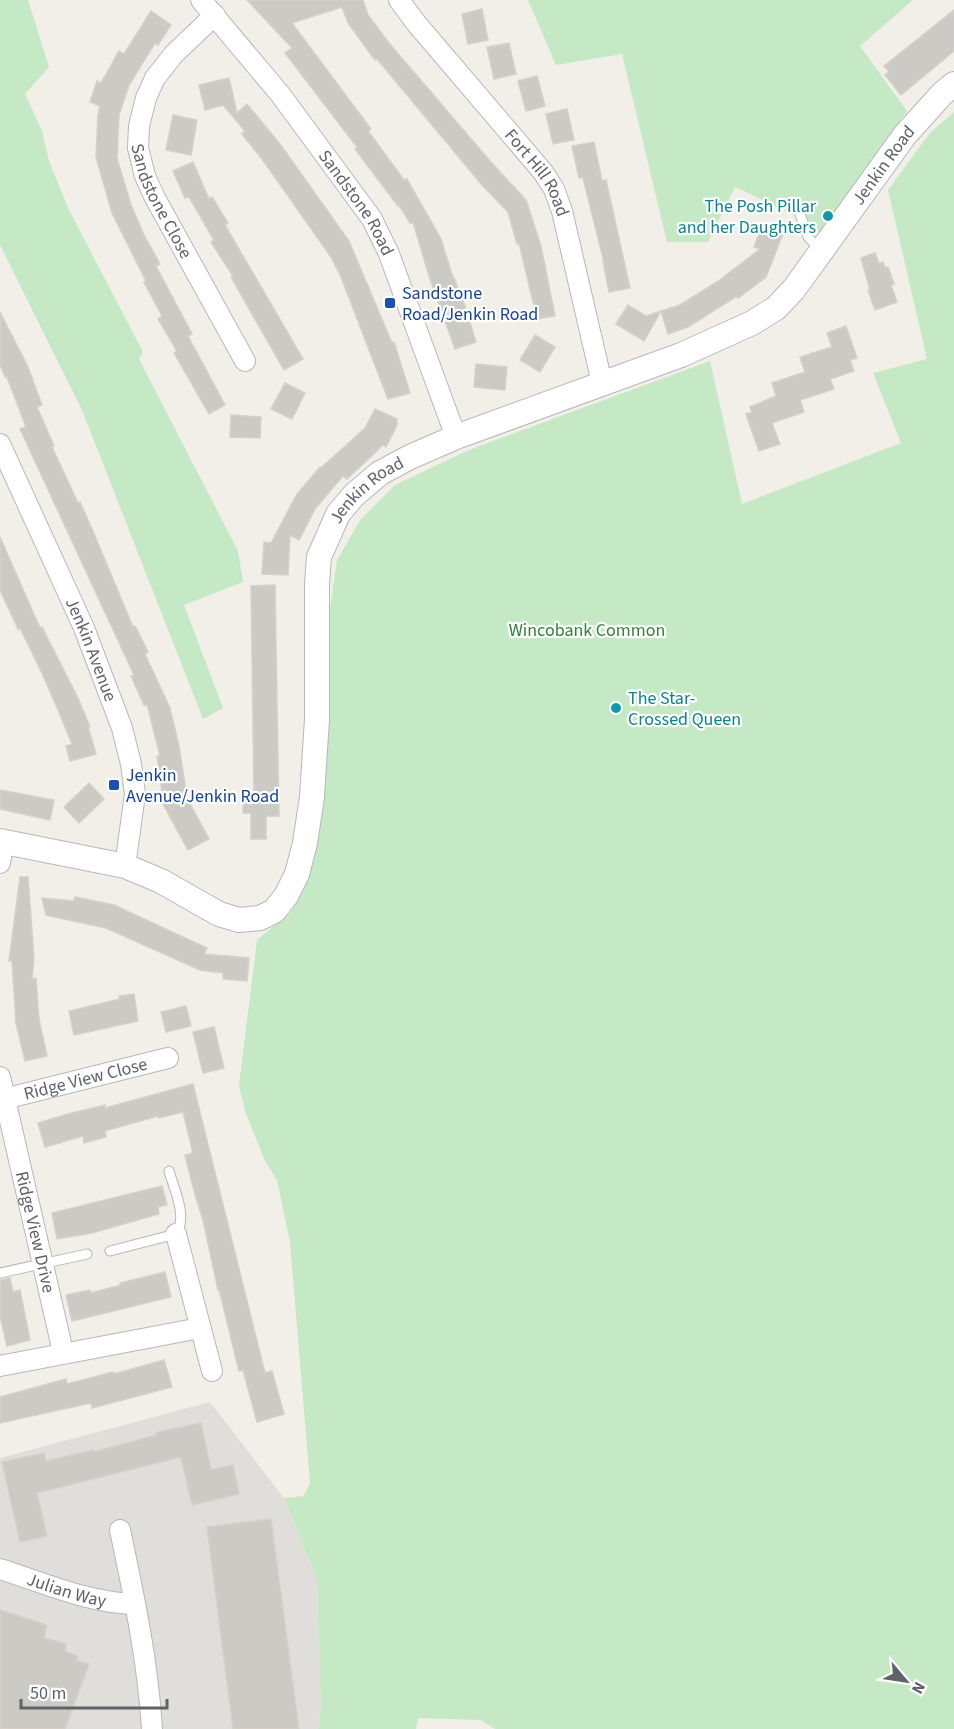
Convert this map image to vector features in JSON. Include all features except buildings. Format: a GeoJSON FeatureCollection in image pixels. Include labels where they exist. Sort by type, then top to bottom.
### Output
{"type":"FeatureCollection","features":[{"type":"Feature","properties":{"kind":"street","name":"Sandstone Road"},"geometry":{"type":"LineString","coordinates":[[201,0],[280,94],[372,219],[389,254],[456,437]]}},
{"type":"Feature","properties":{"kind":"street","name":"Fort Hill Road"},"geometry":{"type":"LineString","coordinates":[[399,0],[543,172],[554,189],[562,211],[602,383]]}},
{"type":"Feature","properties":{"kind":"street","name":"Sandstone Close"},"geometry":{"type":"LineString","coordinates":[[215,15],[174,54],[155,78],[146,98],[139,126],[138,148],[145,176],[154,198],[245,361]]}},
{"type":"Feature","properties":{"kind":"street","name":"Jenkin Road"},"geometry":{"type":"LineString","coordinates":[[1,849],[125,866],[161,881],[219,914],[239,920],[260,918],[274,911],[286,896],[297,874],[305,843],[312,797],[317,719],[316,584],[319,557],[338,514],[354,495],[380,473],[410,457],[456,437],[681,356],[752,323],[776,308],[794,289],[904,135],[954,84]]}},
{"type":"Feature","properties":{"kind":"street","name":"Jenkin Avenue"},"geometry":{"type":"LineString","coordinates":[[0,444],[84,628],[122,728],[131,764],[135,794],[125,866]]}},
{"type":"Feature","properties":{"kind":"street","name":"Ridge View Close"},"geometry":{"type":"LineString","coordinates":[[4,1099],[168,1058]]}},
{"type":"Feature","properties":{"kind":"street","name":"Ridge View Drive"},"geometry":{"type":"LineString","coordinates":[[0,1077],[63,1352]]}},
{"type":"Feature","properties":{"kind":"street"},"geometry":{"type":"LineString","coordinates":[[176,1234],[212,1371]]}},
{"type":"Feature","properties":{"kind":"street"},"geometry":{"type":"LineString","coordinates":[[0,1365],[200,1328]]}},
{"type":"Feature","properties":{"kind":"street"},"geometry":{"type":"LineString","coordinates":[[120,1530],[135,1604],[153,1729]]}},
{"type":"Feature","properties":{"kind":"street","name":"Julian Way"},"geometry":{"type":"LineString","coordinates":[[0,1569],[96,1600],[116,1604],[135,1604]]}},
{"type":"Feature","properties":{"kind":"lane"},"geometry":{"type":"LineString","coordinates":[[800,214],[808,237],[821,252]]}},
{"type":"Feature","properties":{"kind":"lane"},"geometry":{"type":"LineString","coordinates":[[110,1251],[176,1234],[181,1227],[182,1219],[169,1171]]}},
{"type":"Feature","properties":{"kind":"lane"},"geometry":{"type":"LineString","coordinates":[[0,1274],[87,1254]]}},
{"type":"Feature","properties":{"kind":"shaded area"},"geometry":{"type":"Polygon","coordinates":[[[210,1402],[284,1498],[317,1580],[321,1708],[318,1729],[0,1729],[0,1458],[210,1402]]]}},
{"type":"Feature","properties":{"kind":"green space"},"geometry":{"type":"Polygon","coordinates":[[[0,0],[28,0],[49,67],[25,94],[42,131],[49,161],[68,208],[143,352],[139,359],[238,551],[243,582],[184,605],[223,708],[203,719],[82,410],[0,245],[0,0]]]}},
{"type":"Feature","properties":{"kind":"green space"},"geometry":{"type":"Polygon","coordinates":[[[528,0],[913,0],[860,46],[907,111],[824,236],[801,218],[735,187],[708,242],[667,242],[622,54],[556,65],[528,0]]]}},
{"type":"Feature","properties":{"kind":"green space","name":"Wincobank Common"},"geometry":{"type":"Polygon","coordinates":[[[954,112],[954,1729],[495,1729],[481,1720],[418,1718],[416,1729],[318,1729],[321,1708],[317,1580],[284,1498],[304,1496],[310,1483],[290,1242],[277,1180],[265,1161],[245,1111],[239,1085],[257,940],[291,912],[304,889],[322,788],[328,623],[337,560],[361,519],[395,485],[469,450],[710,361],[742,504],[901,443],[873,373],[927,359],[888,190],[929,134],[954,112]]]}},
{"type":"Feature","properties":{"kind":"place","name":"The Posh Pillar and her Daughters"},"geometry":{"type":"Point","coordinates":[828,216]}},
{"type":"Feature","properties":{"kind":"place","name":"Sandstone Road/Jenkin Road"},"geometry":{"type":"Point","coordinates":[390,303]}},
{"type":"Feature","properties":{"kind":"place","name":"The Star- Crossed Queen"},"geometry":{"type":"Point","coordinates":[616,708]}},
{"type":"Feature","properties":{"kind":"place","name":"Jenkin Avenue/Jenkin Road"},"geometry":{"type":"Point","coordinates":[114,785]}}]}
